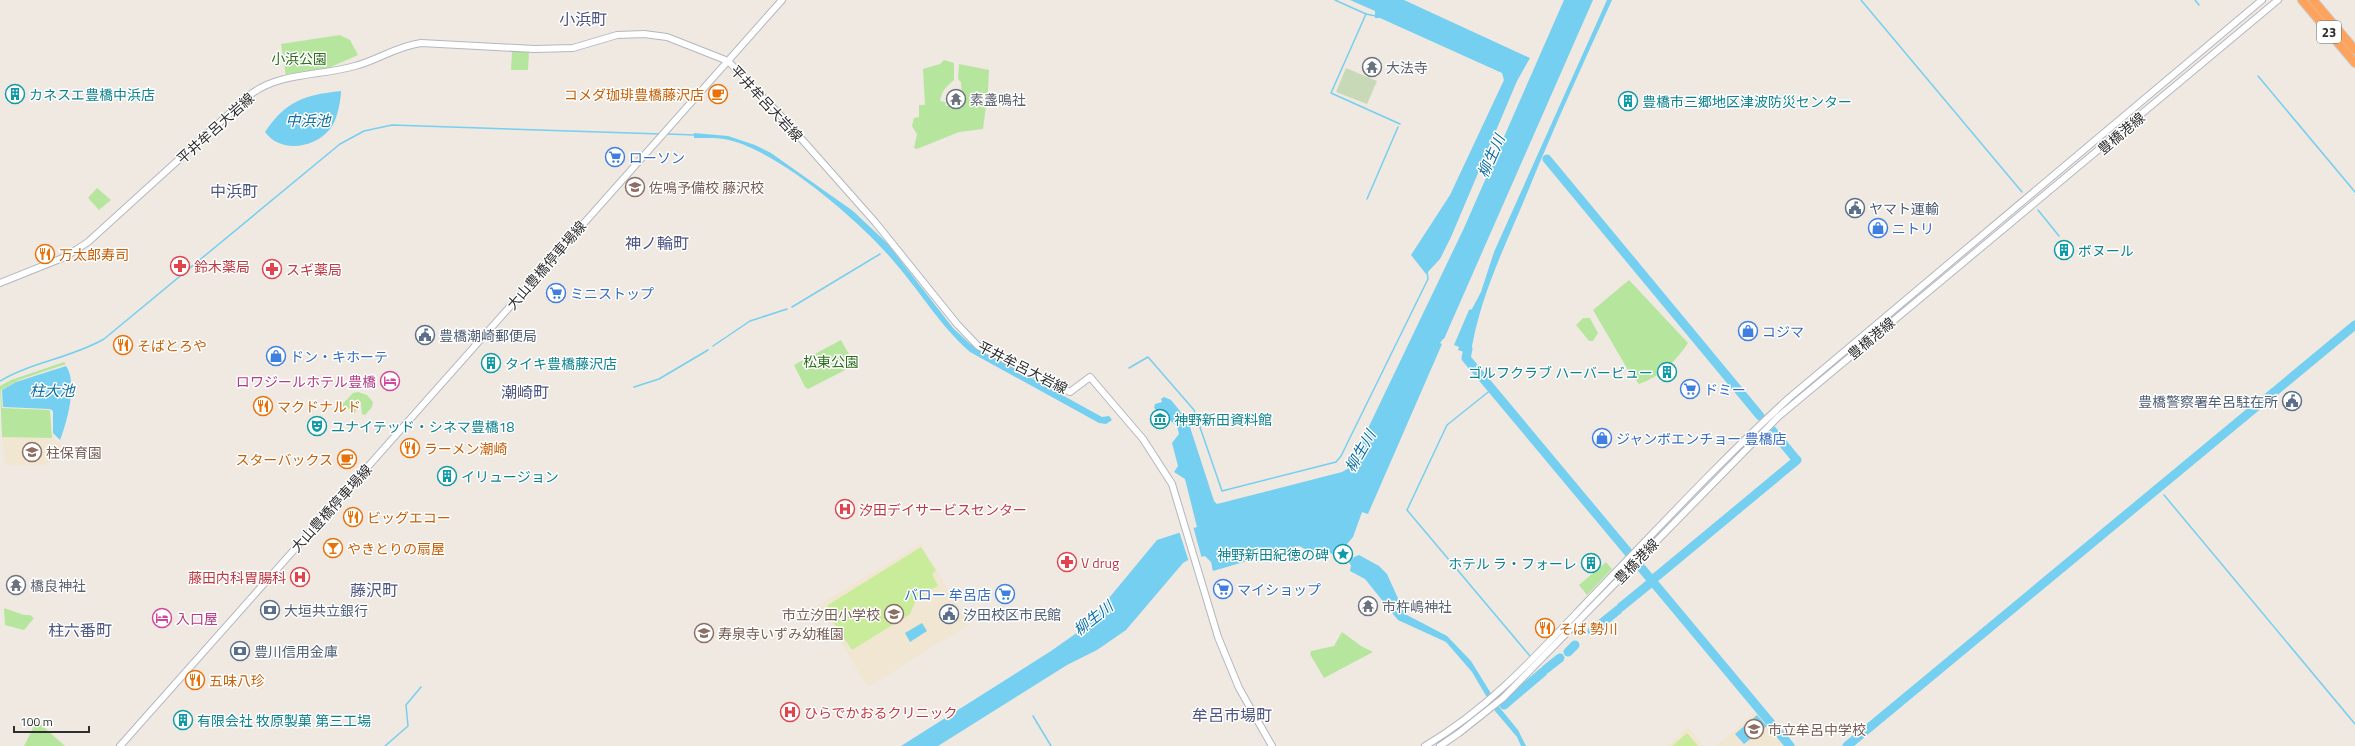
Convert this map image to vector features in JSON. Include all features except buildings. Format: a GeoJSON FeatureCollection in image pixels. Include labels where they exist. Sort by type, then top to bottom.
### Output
{"type":"FeatureCollection","features":[{"type":"Feature","properties":{"kind":"highway","name":"23"},"geometry":{"type":"LineString","coordinates":[[2302,0],[2355,63]]}},
{"type":"Feature","properties":{"kind":"highway","name":"23"},"geometry":{"type":"LineString","coordinates":[[2313,0],[2355,50]]}},
{"type":"Feature","properties":{"kind":"main road","name":"大山豊橋停車場線"},"geometry":{"type":"LineString","coordinates":[[120,746],[782,0]]}},
{"type":"Feature","properties":{"kind":"main road","name":"豊橋港線"},"geometry":{"type":"LineString","coordinates":[[1634,559],[1738,445],[1789,398],[2262,0]]}},
{"type":"Feature","properties":{"kind":"main road","name":"豊橋港線"},"geometry":{"type":"LineString","coordinates":[[1493,703],[1525,668],[1778,417],[2278,0]]}},
{"type":"Feature","properties":{"kind":"main road","name":"平井牟呂大岩線"},"geometry":{"type":"LineString","coordinates":[[0,283],[65,257],[79,249],[251,94],[263,87],[288,78],[355,66],[409,44],[421,43],[534,49],[573,48],[626,34],[667,37],[728,61],[782,117],[875,222],[957,324],[978,346],[1070,392],[1090,377],[1139,434],[1172,484],[1218,637],[1228,664],[1239,688],[1272,746]]}},
{"type":"Feature","properties":{"kind":"main road"},"geometry":{"type":"LineString","coordinates":[[1425,746],[1456,728],[1493,703]]}},
{"type":"Feature","properties":{"kind":"main road"},"geometry":{"type":"LineString","coordinates":[[1440,746],[1493,703]]}},
{"type":"Feature","properties":{"kind":"shaded area","name":"柱保育園"},"geometry":{"type":"Polygon","coordinates":[[[2,437],[52,438],[64,447],[57,458],[45,465],[5,465],[2,437]]]}},
{"type":"Feature","properties":{"kind":"shaded area","name":"市立汐田小学校"},"geometry":{"type":"Polygon","coordinates":[[[921,544],[969,624],[870,686],[867,686],[819,606],[921,544]]]}},
{"type":"Feature","properties":{"kind":"shaded area","name":"市立牟呂中学校"},"geometry":{"type":"Polygon","coordinates":[[[1757,711],[1786,746],[1716,746],[1757,711]]]}},
{"type":"Feature","properties":{"kind":"shaded area"},"geometry":{"type":"Polygon","coordinates":[[[1688,727],[1704,746],[1667,746],[1688,727]]]}},
{"type":"Feature","properties":{"kind":"green space","name":"小浜公園"},"geometry":{"type":"Polygon","coordinates":[[[340,35],[350,40],[358,55],[326,69],[286,76],[281,44],[340,35]]]}},
{"type":"Feature","properties":{"kind":"green space"},"geometry":{"type":"Polygon","coordinates":[[[512,52],[529,52],[528,70],[511,70],[512,52]]]}},
{"type":"Feature","properties":{"kind":"green space","name":"素盞鳴社"},"geometry":{"type":"Polygon","coordinates":[[[944,60],[954,63],[954,80],[945,89],[940,101],[945,102],[946,106],[958,106],[959,103],[962,102],[961,82],[958,79],[959,64],[989,70],[983,129],[959,132],[917,149],[914,148],[917,134],[912,126],[914,118],[919,117],[919,105],[925,105],[923,69],[940,64],[944,60]]]}},
{"type":"Feature","properties":{"kind":"green space"},"geometry":{"type":"Polygon","coordinates":[[[1346,68],[1377,81],[1367,104],[1336,92],[1346,68]]]}},
{"type":"Feature","properties":{"kind":"green space"},"geometry":{"type":"Polygon","coordinates":[[[97,188],[111,200],[99,210],[88,198],[97,188]]]}},
{"type":"Feature","properties":{"kind":"green space"},"geometry":{"type":"Polygon","coordinates":[[[1629,280],[1688,343],[1667,368],[1647,381],[1639,384],[1628,370],[1593,310],[1629,280]]]}},
{"type":"Feature","properties":{"kind":"green space"},"geometry":{"type":"Polygon","coordinates":[[[1583,318],[1590,318],[1598,333],[1593,341],[1589,341],[1576,325],[1583,318]]]}},
{"type":"Feature","properties":{"kind":"green space","name":"松東公園"},"geometry":{"type":"Polygon","coordinates":[[[841,340],[855,365],[808,389],[805,387],[794,365],[841,340]]]}},
{"type":"Feature","properties":{"kind":"green space"},"geometry":{"type":"Polygon","coordinates":[[[64,362],[66,364],[19,380],[1,390],[2,408],[50,410],[52,438],[2,437],[0,386],[11,380],[64,362]]]}},
{"type":"Feature","properties":{"kind":"green space"},"geometry":{"type":"Polygon","coordinates":[[[358,392],[367,395],[373,402],[372,407],[365,415],[362,414],[361,404],[357,404],[355,413],[348,408],[342,408],[340,412],[338,409],[353,393],[358,392]]]}},
{"type":"Feature","properties":{"kind":"green space"},"geometry":{"type":"Polygon","coordinates":[[[921,547],[936,571],[932,574],[938,586],[917,597],[910,614],[852,650],[826,611],[828,605],[921,547]]]}},
{"type":"Feature","properties":{"kind":"green space"},"geometry":{"type":"Polygon","coordinates":[[[1606,562],[1612,569],[1587,595],[1579,585],[1606,562]]]}},
{"type":"Feature","properties":{"kind":"green space"},"geometry":{"type":"Polygon","coordinates":[[[4,608],[24,615],[30,615],[34,618],[24,630],[5,625],[4,608]]]}},
{"type":"Feature","properties":{"kind":"green space"},"geometry":{"type":"Polygon","coordinates":[[[1342,632],[1361,646],[1373,652],[1324,678],[1310,654],[1311,651],[1334,646],[1342,632]]]}},
{"type":"Feature","properties":{"kind":"green space"},"geometry":{"type":"Polygon","coordinates":[[[36,722],[38,722],[65,746],[24,746],[36,722]]]}},
{"type":"Feature","properties":{"kind":"green space"},"geometry":{"type":"Polygon","coordinates":[[[1687,733],[1698,746],[1672,746],[1687,733]]]}},
{"type":"Feature","properties":{"kind":"water"},"geometry":{"type":"Polygon","coordinates":[[[1350,0],[1404,0],[1530,58],[1517,81],[1451,237],[1440,259],[1426,274],[1411,255],[1450,195],[1504,80],[1502,73],[1380,18],[1375,18],[1375,11],[1350,0]]]}},
{"type":"Feature","properties":{"kind":"water","name":"柳生川"},"geometry":{"type":"Polygon","coordinates":[[[1564,0],[1593,0],[1444,339],[1440,343],[1442,344],[1368,514],[1362,512],[1353,537],[1336,557],[1324,548],[1309,551],[1299,546],[1213,571],[1211,562],[1205,556],[1188,560],[1183,563],[1126,630],[1097,650],[1067,665],[938,746],[901,746],[1051,651],[1085,627],[1157,540],[1197,527],[1185,479],[1174,472],[1178,466],[1172,443],[1179,434],[1177,426],[1154,408],[1155,404],[1162,402],[1161,399],[1164,397],[1171,400],[1188,421],[1214,501],[1217,504],[1342,472],[1349,468],[1464,228],[1564,0]]]}},
{"type":"Feature","properties":{"kind":"water"},"geometry":{"type":"Polygon","coordinates":[[[1607,0],[1612,0],[1548,143],[1493,274],[1479,315],[1470,359],[1467,361],[1463,357],[1464,352],[1458,350],[1459,347],[1454,345],[1469,310],[1472,309],[1481,292],[1494,252],[1607,0]]]}},
{"type":"Feature","properties":{"kind":"water","name":"中浜池"},"geometry":{"type":"Polygon","coordinates":[[[341,91],[335,121],[323,136],[315,141],[297,146],[288,146],[271,139],[265,132],[281,113],[297,101],[316,95],[341,91]]]}},
{"type":"Feature","properties":{"kind":"water"},"geometry":{"type":"Polygon","coordinates":[[[694,133],[728,136],[755,145],[771,153],[853,211],[887,243],[953,328],[970,344],[1102,417],[1109,416],[1112,420],[1106,424],[1099,423],[970,352],[948,330],[900,269],[876,242],[859,225],[819,191],[776,161],[755,150],[726,139],[694,138],[694,133]]]}},
{"type":"Feature","properties":{"kind":"water","name":"柱大池"},"geometry":{"type":"Polygon","coordinates":[[[66,366],[71,382],[71,392],[66,423],[60,440],[53,433],[53,411],[50,409],[3,407],[2,390],[16,382],[66,366]]]}},
{"type":"Feature","properties":{"kind":"water"},"geometry":{"type":"Polygon","coordinates":[[[1359,555],[1379,566],[1387,574],[1405,614],[1447,636],[1471,661],[1500,708],[1518,730],[1526,746],[1521,746],[1517,737],[1495,711],[1472,672],[1446,642],[1398,620],[1365,579],[1350,571],[1351,565],[1349,563],[1354,557],[1359,555]]]}},
{"type":"Feature","properties":{"kind":"water"},"geometry":{"type":"Polygon","coordinates":[[[922,623],[927,631],[910,642],[905,633],[922,623]]]}},
{"type":"Feature","properties":{"kind":"water"},"geometry":{"type":"Polygon","coordinates":[[[1757,715],[1767,726],[1744,744],[1735,734],[1757,715]]]}},
{"type":"Feature","properties":{"kind":"pier"},"geometry":{"type":"Polygon","coordinates":[[[1193,526],[1202,559],[1189,562],[1179,531],[1193,526]]]}},
{"type":"Feature","properties":{"kind":"waterway"},"geometry":{"type":"LineString","coordinates":[[1335,0],[1366,14]]}},
{"type":"Feature","properties":{"kind":"waterway"},"geometry":{"type":"LineString","coordinates":[[1861,0],[2022,192]]}},
{"type":"Feature","properties":{"kind":"waterway"},"geometry":{"type":"LineString","coordinates":[[2195,0],[2199,5]]}},
{"type":"Feature","properties":{"kind":"waterway"},"geometry":{"type":"LineString","coordinates":[[1376,16],[1366,14],[1331,93],[1400,124]]}},
{"type":"Feature","properties":{"kind":"waterway"},"geometry":{"type":"LineString","coordinates":[[2258,76],[2355,192]]}},
{"type":"Feature","properties":{"kind":"waterway"},"geometry":{"type":"LineString","coordinates":[[0,381],[25,369],[78,351],[104,339],[340,144],[364,131],[392,125],[661,134]]}},
{"type":"Feature","properties":{"kind":"waterway"},"geometry":{"type":"LineString","coordinates":[[1367,199],[1398,127]]}},
{"type":"Feature","properties":{"kind":"waterway"},"geometry":{"type":"LineString","coordinates":[[667,134],[695,135]]}},
{"type":"Feature","properties":{"kind":"waterway"},"geometry":{"type":"LineString","coordinates":[[1547,159],[1760,416]]}},
{"type":"Feature","properties":{"kind":"waterway"},"geometry":{"type":"LineString","coordinates":[[2038,210],[2059,236]]}},
{"type":"Feature","properties":{"kind":"waterway"},"geometry":{"type":"LineString","coordinates":[[792,307],[880,254]]}},
{"type":"Feature","properties":{"kind":"waterway","name":"柳生川"},"geometry":{"type":"LineString","coordinates":[[1129,368],[1148,357],[1194,410],[1222,491],[1336,462],[1341,456],[1428,279],[1427,271]]}},
{"type":"Feature","properties":{"kind":"waterway"},"geometry":{"type":"LineString","coordinates":[[713,346],[750,321],[787,309]]}},
{"type":"Feature","properties":{"kind":"waterway"},"geometry":{"type":"LineString","coordinates":[[1847,746],[2355,325]]}},
{"type":"Feature","properties":{"kind":"waterway"},"geometry":{"type":"LineString","coordinates":[[1468,349],[1466,358],[1790,746]]}},
{"type":"Feature","properties":{"kind":"waterway"},"geometry":{"type":"LineString","coordinates":[[634,387],[659,379],[708,350]]}},
{"type":"Feature","properties":{"kind":"waterway"},"geometry":{"type":"LineString","coordinates":[[1492,389],[1447,425],[1407,510],[1530,656]]}},
{"type":"Feature","properties":{"kind":"waterway"},"geometry":{"type":"LineString","coordinates":[[1772,430],[1795,458]]}},
{"type":"Feature","properties":{"kind":"waterway"},"geometry":{"type":"LineString","coordinates":[[1656,577],[1797,460]]}},
{"type":"Feature","properties":{"kind":"waterway"},"geometry":{"type":"LineString","coordinates":[[2164,495],[2355,724]]}},
{"type":"Feature","properties":{"kind":"waterway"},"geometry":{"type":"LineString","coordinates":[[1621,607],[1648,585]]}},
{"type":"Feature","properties":{"kind":"waterway"},"geometry":{"type":"LineString","coordinates":[[1592,631],[1618,610]]}},
{"type":"Feature","properties":{"kind":"waterway"},"geometry":{"type":"LineString","coordinates":[[1568,652],[1575,645]]}},
{"type":"Feature","properties":{"kind":"waterway"},"geometry":{"type":"LineString","coordinates":[[1546,669],[1560,658]]}},
{"type":"Feature","properties":{"kind":"waterway"},"geometry":{"type":"LineString","coordinates":[[1504,705],[1543,672]]}},
{"type":"Feature","properties":{"kind":"waterway"},"geometry":{"type":"LineString","coordinates":[[385,746],[408,726],[406,705],[421,687]]}},
{"type":"Feature","properties":{"kind":"waterway"},"geometry":{"type":"LineString","coordinates":[[1033,716],[1051,746]]}},
{"type":"Feature","properties":{"kind":"place","name":"大法寺"},"geometry":{"type":"Point","coordinates":[1372,67]}},
{"type":"Feature","properties":{"kind":"place","name":"カネスエ豊橋中浜店"},"geometry":{"type":"Point","coordinates":[15,94]}},
{"type":"Feature","properties":{"kind":"place","name":"コメダ珈琲豊橋藤沢店"},"geometry":{"type":"Point","coordinates":[718,94]}},
{"type":"Feature","properties":{"kind":"place","name":"素盞鳴社"},"geometry":{"type":"Point","coordinates":[956,99]}},
{"type":"Feature","properties":{"kind":"place","name":"豊橋市三郷地区津波防災センター"},"geometry":{"type":"Point","coordinates":[1628,101]}},
{"type":"Feature","properties":{"kind":"place","name":"ローソン"},"geometry":{"type":"Point","coordinates":[615,157]}},
{"type":"Feature","properties":{"kind":"place","name":"佐鳴予備校 藤沢校"},"geometry":{"type":"Point","coordinates":[635,187]}},
{"type":"Feature","properties":{"kind":"place","name":"ヤマト運輸"},"geometry":{"type":"Point","coordinates":[1855,208]}},
{"type":"Feature","properties":{"kind":"place","name":"ニトリ"},"geometry":{"type":"Point","coordinates":[1878,228]}},
{"type":"Feature","properties":{"kind":"place","name":"ボヌール"},"geometry":{"type":"Point","coordinates":[2064,250]}},
{"type":"Feature","properties":{"kind":"place","name":"万太郎寿司"},"geometry":{"type":"Point","coordinates":[45,254]}},
{"type":"Feature","properties":{"kind":"place","name":"鈴木薬局"},"geometry":{"type":"Point","coordinates":[180,266]}},
{"type":"Feature","properties":{"kind":"place","name":"スギ薬局"},"geometry":{"type":"Point","coordinates":[272,269]}},
{"type":"Feature","properties":{"kind":"place","name":"ミニストップ"},"geometry":{"type":"Point","coordinates":[556,293]}},
{"type":"Feature","properties":{"kind":"place","name":"コジマ"},"geometry":{"type":"Point","coordinates":[1748,331]}},
{"type":"Feature","properties":{"kind":"place","name":"豊橋潮崎郵便局"},"geometry":{"type":"Point","coordinates":[425,335]}},
{"type":"Feature","properties":{"kind":"place","name":"そばとろや"},"geometry":{"type":"Point","coordinates":[123,345]}},
{"type":"Feature","properties":{"kind":"place","name":"ドン・キホーテ"},"geometry":{"type":"Point","coordinates":[276,356]}},
{"type":"Feature","properties":{"kind":"place","name":"タイキ豊橋藤沢店"},"geometry":{"type":"Point","coordinates":[491,363]}},
{"type":"Feature","properties":{"kind":"place","name":"ゴルフクラブ ハーバービュー"},"geometry":{"type":"Point","coordinates":[1667,372]}},
{"type":"Feature","properties":{"kind":"place","name":"ロワジールホテル豊橋"},"geometry":{"type":"Point","coordinates":[390,381]}},
{"type":"Feature","properties":{"kind":"place","name":"ドミー"},"geometry":{"type":"Point","coordinates":[1690,389]}},
{"type":"Feature","properties":{"kind":"place","name":"豊橋警察署牟呂駐在所"},"geometry":{"type":"Point","coordinates":[2292,401]}},
{"type":"Feature","properties":{"kind":"place","name":"マクドナルド"},"geometry":{"type":"Point","coordinates":[263,406]}},
{"type":"Feature","properties":{"kind":"place","name":"神野新田資料館"},"geometry":{"type":"Point","coordinates":[1160,419]}},
{"type":"Feature","properties":{"kind":"place","name":"ユナイテッド・シネマ豊橋18"},"geometry":{"type":"Point","coordinates":[317,426]}},
{"type":"Feature","properties":{"kind":"place","name":"ジャンボエンチョー 豊橋店"},"geometry":{"type":"Point","coordinates":[1602,438]}},
{"type":"Feature","properties":{"kind":"place","name":"ラーメン潮崎"},"geometry":{"type":"Point","coordinates":[410,448]}},
{"type":"Feature","properties":{"kind":"place","name":"柱保育園"},"geometry":{"type":"Point","coordinates":[32,452]}},
{"type":"Feature","properties":{"kind":"place","name":"スターバックス"},"geometry":{"type":"Point","coordinates":[347,459]}},
{"type":"Feature","properties":{"kind":"place","name":"イリュージョン"},"geometry":{"type":"Point","coordinates":[447,476]}},
{"type":"Feature","properties":{"kind":"place","name":"汐田デイサービスセンター"},"geometry":{"type":"Point","coordinates":[845,509]}},
{"type":"Feature","properties":{"kind":"place","name":"ビッグエコー"},"geometry":{"type":"Point","coordinates":[353,517]}},
{"type":"Feature","properties":{"kind":"place","name":"やきとりの扇屋"},"geometry":{"type":"Point","coordinates":[333,548]}},
{"type":"Feature","properties":{"kind":"place","name":"神野新田紀徳の碑"},"geometry":{"type":"Point","coordinates":[1343,554]}},
{"type":"Feature","properties":{"kind":"place","name":"V drug"},"geometry":{"type":"Point","coordinates":[1067,562]}},
{"type":"Feature","properties":{"kind":"place","name":"ホテル ラ・フォーレ"},"geometry":{"type":"Point","coordinates":[1591,563]}},
{"type":"Feature","properties":{"kind":"place","name":"藤田内科胃腸科"},"geometry":{"type":"Point","coordinates":[300,577]}},
{"type":"Feature","properties":{"kind":"place","name":"橋良神社"},"geometry":{"type":"Point","coordinates":[16,585]}},
{"type":"Feature","properties":{"kind":"place","name":"マイショップ"},"geometry":{"type":"Point","coordinates":[1223,589]}},
{"type":"Feature","properties":{"kind":"place","name":"バロー 牟呂店"},"geometry":{"type":"Point","coordinates":[1005,594]}},
{"type":"Feature","properties":{"kind":"place","name":"市杵嶋神社"},"geometry":{"type":"Point","coordinates":[1368,606]}},
{"type":"Feature","properties":{"kind":"place","name":"大垣共立銀行"},"geometry":{"type":"Point","coordinates":[270,610]}},
{"type":"Feature","properties":{"kind":"place","name":"市立汐田小学校"},"geometry":{"type":"Point","coordinates":[894,614]}},
{"type":"Feature","properties":{"kind":"place","name":"汐田校区市民館"},"geometry":{"type":"Point","coordinates":[949,614]}},
{"type":"Feature","properties":{"kind":"place","name":"入口屋"},"geometry":{"type":"Point","coordinates":[162,618]}},
{"type":"Feature","properties":{"kind":"place","name":"そば 勢川"},"geometry":{"type":"Point","coordinates":[1545,628]}},
{"type":"Feature","properties":{"kind":"place","name":"寿泉寺いずみ幼稚園"},"geometry":{"type":"Point","coordinates":[704,633]}},
{"type":"Feature","properties":{"kind":"place","name":"豊川信用金庫"},"geometry":{"type":"Point","coordinates":[240,651]}},
{"type":"Feature","properties":{"kind":"place","name":"五味八珍"},"geometry":{"type":"Point","coordinates":[195,680]}},
{"type":"Feature","properties":{"kind":"place","name":"ひらでかおるクリニック"},"geometry":{"type":"Point","coordinates":[790,712]}},
{"type":"Feature","properties":{"kind":"place","name":"有限会社 牧原製菓 第三工場"},"geometry":{"type":"Point","coordinates":[183,720]}},
{"type":"Feature","properties":{"kind":"place","name":"市立牟呂中学校"},"geometry":{"type":"Point","coordinates":[1754,729]}},
{"type":"Feature","properties":{"kind":"district","name":"小浜町"},"geometry":{"type":"Point","coordinates":[583,19]}},
{"type":"Feature","properties":{"kind":"district","name":"中浜町"},"geometry":{"type":"Point","coordinates":[234,191]}},
{"type":"Feature","properties":{"kind":"district","name":"神ノ輪町"},"geometry":{"type":"Point","coordinates":[657,243]}},
{"type":"Feature","properties":{"kind":"district","name":"潮崎町"},"geometry":{"type":"Point","coordinates":[525,392]}},
{"type":"Feature","properties":{"kind":"district","name":"藤沢町"},"geometry":{"type":"Point","coordinates":[374,590]}},
{"type":"Feature","properties":{"kind":"district","name":"柱六番町"},"geometry":{"type":"Point","coordinates":[80,630]}},
{"type":"Feature","properties":{"kind":"district","name":"牟呂市場町"},"geometry":{"type":"Point","coordinates":[1232,715]}}]}
